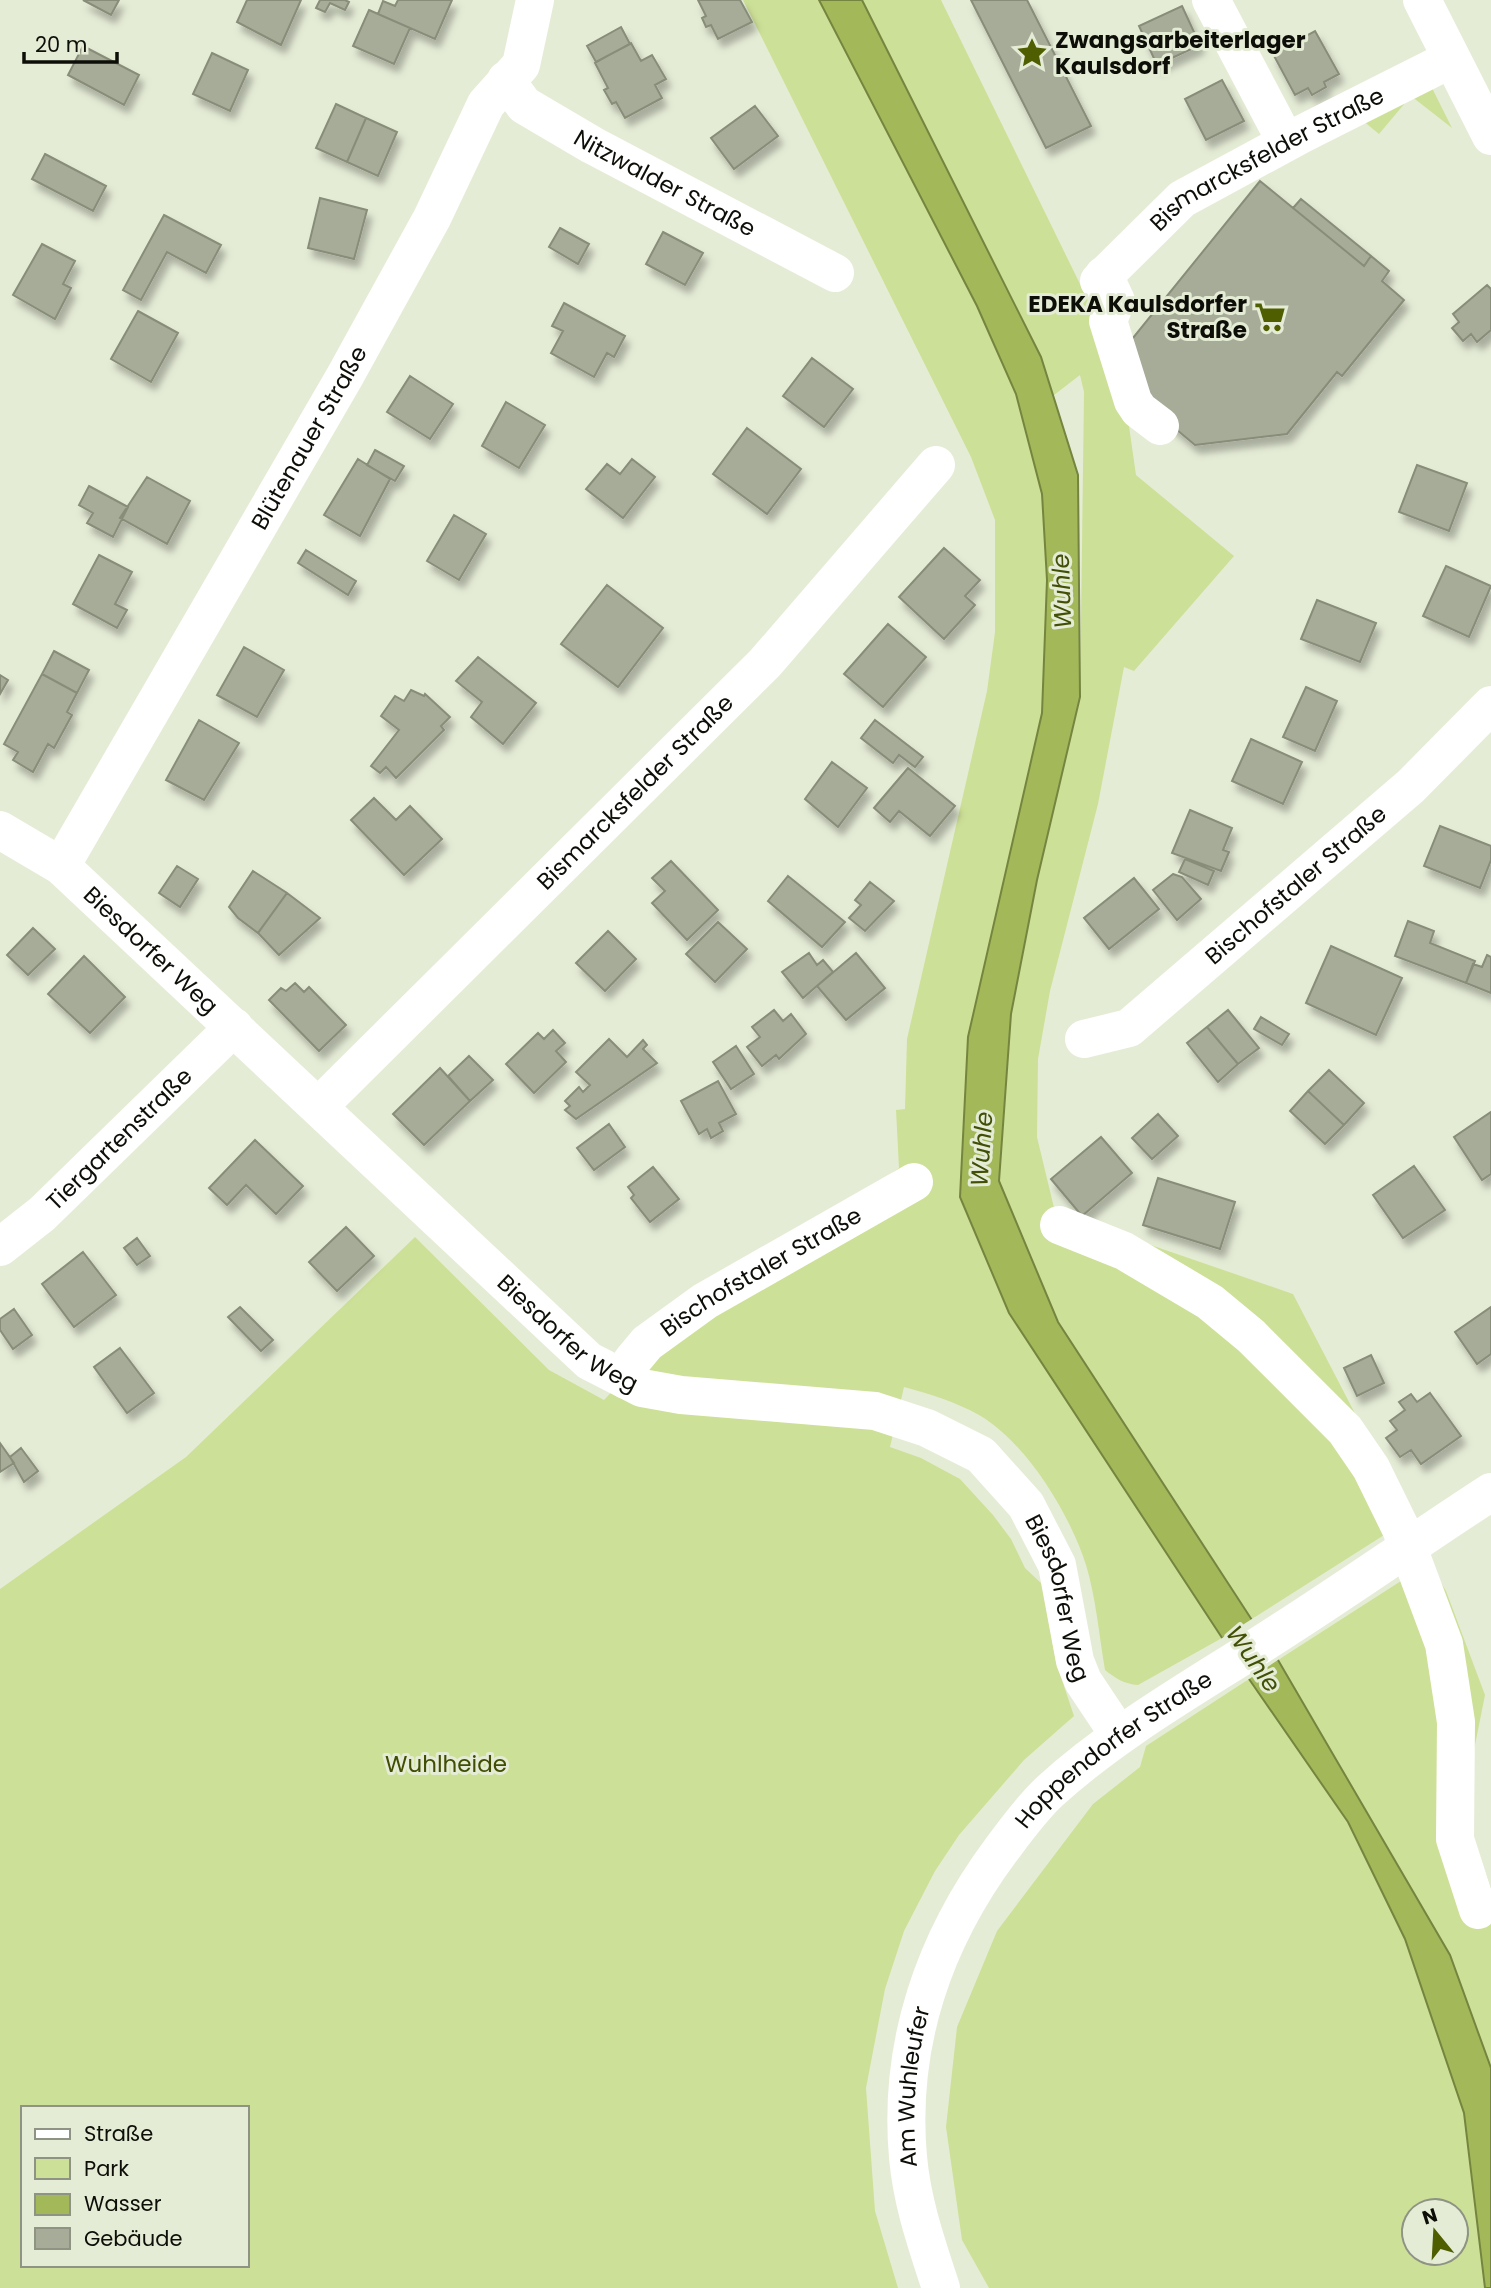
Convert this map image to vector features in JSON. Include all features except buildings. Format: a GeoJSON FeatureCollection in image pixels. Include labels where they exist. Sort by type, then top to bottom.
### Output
{"type":"FeatureCollection","features":[{"type":"Feature","properties":{"kind":"street","name":"Blütenauer Straße"},"geometry":{"type":"LineString","coordinates":[[61,866],[345,376],[432,218],[486,104],[521,65],[535,0]]}},
{"type":"Feature","properties":{"kind":"street"},"geometry":{"type":"LineString","coordinates":[[1211,0],[1286,142]]}},
{"type":"Feature","properties":{"kind":"street"},"geometry":{"type":"LineString","coordinates":[[1422,0],[1491,136]]}},
{"type":"Feature","properties":{"kind":"street","name":"Bismarcksfelder Straße"},"geometry":{"type":"LineString","coordinates":[[1160,426],[1139,410],[1133,401],[1108,321],[1116,300],[1101,278],[1182,199],[1286,142],[1451,59]]}},
{"type":"Feature","properties":{"kind":"street","name":"Nitzwalder Straße"},"geometry":{"type":"LineString","coordinates":[[506,80],[524,105],[592,145],[835,274]]}},
{"type":"Feature","properties":{"kind":"street","name":"Bismarcksfelder Straße"},"geometry":{"type":"LineString","coordinates":[[320,1105],[765,663],[936,465]]}},
{"type":"Feature","properties":{"kind":"street","name":"Bischofstaler Straße"},"geometry":{"type":"LineString","coordinates":[[1084,1039],[1129,1028],[1402,794],[1491,705]]}},
{"type":"Feature","properties":{"kind":"street","name":"Biesdorfer Weg"},"geometry":{"type":"LineString","coordinates":[[0,830],[61,866],[320,1105],[589,1361],[642,1388],[681,1395],[875,1411],[928,1428],[981,1455],[1026,1505],[1057,1565],[1075,1661],[1083,1681],[1119,1735]]}},
{"type":"Feature","properties":{"kind":"street","name":"Tiergartenstraße"},"geometry":{"type":"LineString","coordinates":[[0,1247],[42,1214],[234,1027]]}},
{"type":"Feature","properties":{"kind":"street","name":"Bischofstaler Straße"},"geometry":{"type":"LineString","coordinates":[[626,1380],[632,1361],[647,1343],[705,1301],[915,1182]]}},
{"type":"Feature","properties":{"kind":"street"},"geometry":{"type":"LineString","coordinates":[[1059,1225],[1124,1251],[1181,1281],[1251,1336],[1345,1430],[1371,1468],[1401,1529],[1444,1644],[1453,1690],[1457,1765],[1455,1839],[1478,1910]]}},
{"type":"Feature","properties":{"kind":"street","name":"Hoppendorfer Straße"},"geometry":{"type":"LineString","coordinates":[[970,1892],[1023,1820],[1047,1794],[1119,1735],[1303,1618],[1491,1492]]}},
{"type":"Feature","properties":{"kind":"street","name":"Am Wuhleufer"},"geometry":{"type":"LineString","coordinates":[[941,2288],[917,2215],[908,2158],[906,2103],[911,2056],[937,1958],[970,1892]]}},
{"type":"Feature","properties":{"kind":"green space","name":"Wuhlheide"},"geometry":{"type":"Polygon","coordinates":[[[743,0],[819,0],[977,306],[1016,394],[1041,357],[862,0],[941,0],[1104,333],[1127,412],[1136,475],[1234,556],[1134,671],[1124,667],[1098,804],[1050,991],[1038,1059],[1037,1137],[1055,1212],[1293,1294],[1361,1425],[1392,1530],[1252,1619],[1058,1322],[999,1181],[1011,1014],[1037,880],[1080,697],[1084,392],[1080,375],[1023,419],[1042,494],[1047,580],[1042,713],[968,1037],[960,1197],[1009,1313],[1222,1638],[1138,1685],[1120,1680],[1105,1670],[1086,1565],[1058,1502],[1044,1481],[1013,1443],[979,1415],[943,1399],[904,1387],[890,1447],[921,1458],[960,1479],[993,1515],[1011,1539],[1025,1568],[1042,1584],[1056,1662],[1074,1716],[1024,1760],[959,1835],[935,1871],[904,1931],[885,1989],[866,2088],[875,2211],[898,2288],[0,2288],[0,1589],[186,1457],[415,1237],[549,1370],[604,1400],[656,1345],[899,1168],[896,1110],[905,1109],[907,1039],[987,691],[995,632],[995,520],[971,457],[743,0]]]}},
{"type":"Feature","properties":{"kind":"green space"},"geometry":{"type":"Polygon","coordinates":[[[1431,86],[1452,128],[1411,96],[1379,134],[1362,120],[1431,86]]]}},
{"type":"Feature","properties":{"kind":"green space"},"geometry":{"type":"Polygon","coordinates":[[[1429,1563],[1446,1591],[1485,1695],[1463,1805],[1491,1888],[1491,2068],[1450,1955],[1278,1660],[1429,1563]]]}},
{"type":"Feature","properties":{"kind":"green space"},"geometry":{"type":"Polygon","coordinates":[[[1249,1679],[1348,1822],[1405,1939],[1464,2113],[1485,2288],[989,2288],[962,2240],[946,2127],[957,2027],[997,1931],[1093,1804],[1140,1767],[1146,1746],[1249,1679]]]}},
{"type":"Feature","properties":{"kind":"water","name":"Wuhle"},"geometry":{"type":"Polygon","coordinates":[[[819,0],[862,0],[1041,357],[1078,475],[1080,697],[1037,880],[1011,1014],[999,1181],[1058,1322],[1278,1660],[1450,1955],[1491,2068],[1491,2288],[1485,2288],[1464,2113],[1405,1939],[1348,1822],[1249,1679],[1009,1313],[960,1197],[968,1037],[1042,713],[1047,580],[1042,494],[1016,394],[977,306],[819,0]]]}},
{"type":"Feature","properties":{"kind":"pier"},"geometry":{"type":"Polygon","coordinates":[[[1255,1617],[1281,1658],[1246,1681],[1219,1640],[1255,1617]]]}},
{"type":"Feature","properties":{"kind":"place","name":"Zwangsarbeiterlager Kaulsdorf"},"geometry":{"type":"Point","coordinates":[1032,53]}},
{"type":"Feature","properties":{"kind":"place","name":"EDEKA Kaulsdorfer Straße"},"geometry":{"type":"Point","coordinates":[1270,317]}}]}
